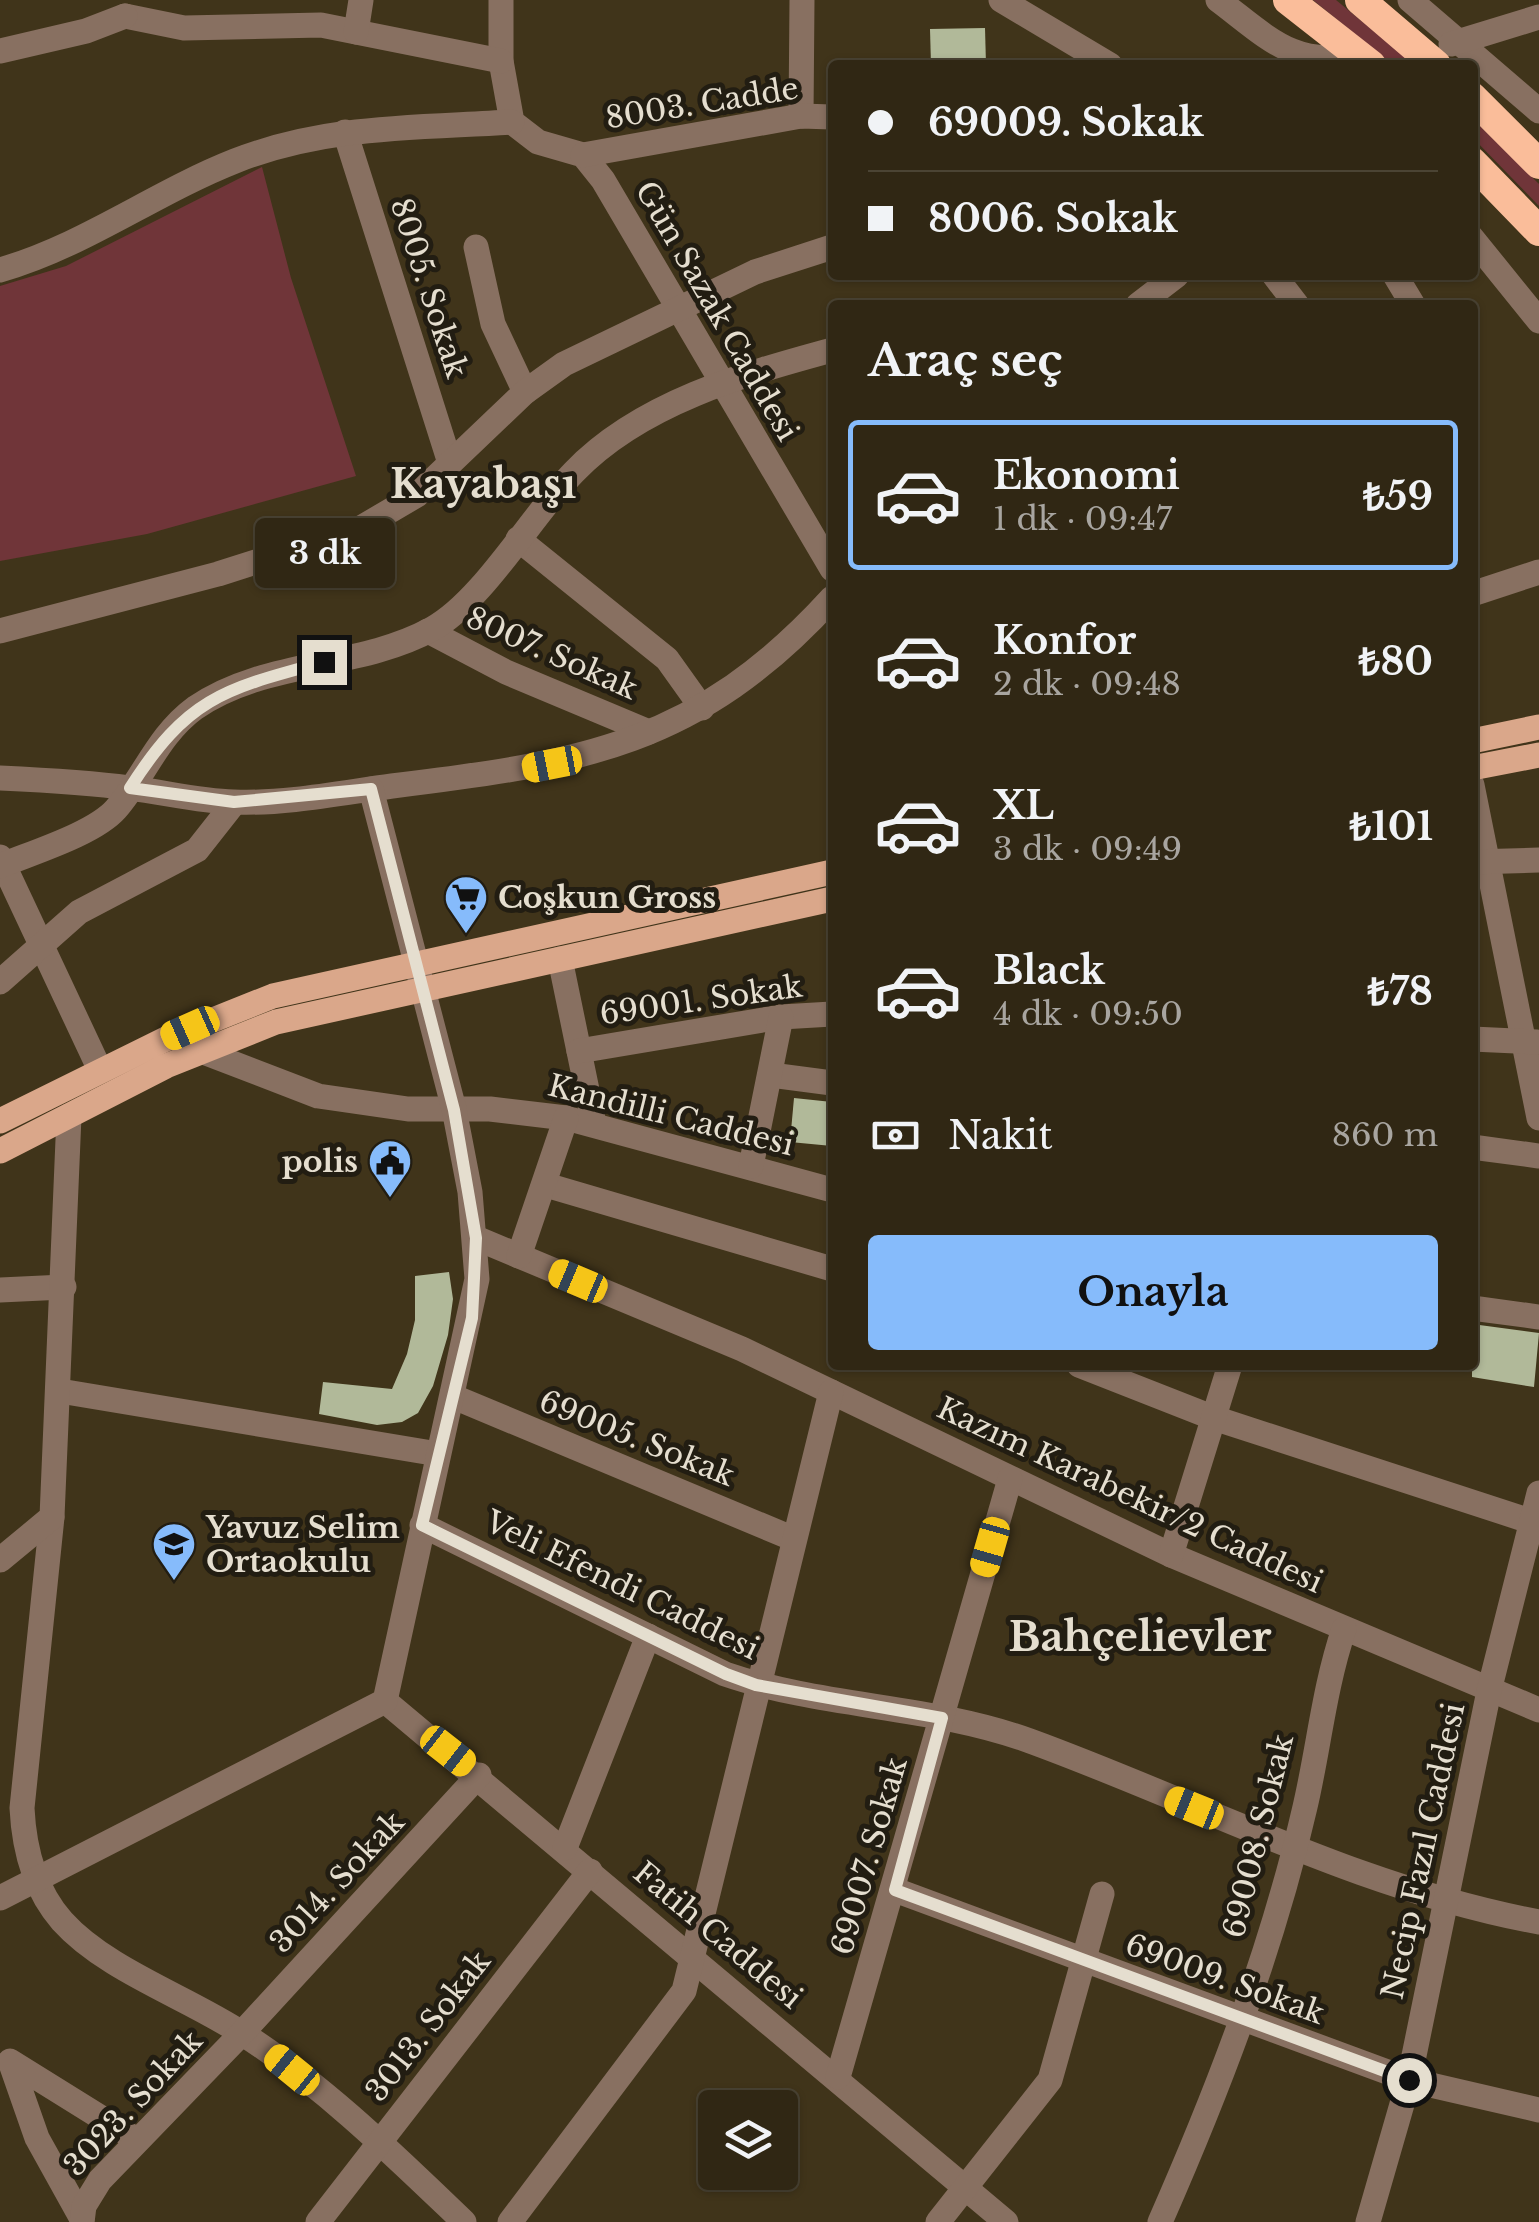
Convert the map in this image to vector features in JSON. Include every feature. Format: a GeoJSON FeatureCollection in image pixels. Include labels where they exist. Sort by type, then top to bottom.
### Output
{"type":"FeatureCollection","features":[{"type":"Feature","properties":{"kind":"highway"},"geometry":{"type":"LineString","coordinates":[[1288,0],[1360,60]]}},
{"type":"Feature","properties":{"kind":"highway"},"geometry":{"type":"LineString","coordinates":[[1360,0],[1429,59]]}},
{"type":"Feature","properties":{"kind":"highway"},"geometry":{"type":"LineString","coordinates":[[1478,104],[1539,164]]}},
{"type":"Feature","properties":{"kind":"highway"},"geometry":{"type":"LineString","coordinates":[[1478,168],[1539,231]]}},
{"type":"Feature","properties":{"kind":"main road"},"geometry":{"type":"LineString","coordinates":[[1478,740],[1539,727]]}},
{"type":"Feature","properties":{"kind":"main road"},"geometry":{"type":"LineString","coordinates":[[1478,767],[1539,755]]}},
{"type":"Feature","properties":{"kind":"main road"},"geometry":{"type":"LineString","coordinates":[[0,1121],[100,1070],[273,996],[828,873]]}},
{"type":"Feature","properties":{"kind":"main road"},"geometry":{"type":"LineString","coordinates":[[0,1151],[201,1051],[303,1015],[828,900]]}},
{"type":"Feature","properties":{"kind":"street"},"geometry":{"type":"LineString","coordinates":[[356,32],[361,0]]}},
{"type":"Feature","properties":{"kind":"street"},"geometry":{"type":"LineString","coordinates":[[501,0],[501,61],[512,122]]}},
{"type":"Feature","properties":{"kind":"street"},"geometry":{"type":"LineString","coordinates":[[801,116],[802,0]]}},
{"type":"Feature","properties":{"kind":"street"},"geometry":{"type":"LineString","coordinates":[[1218,0],[1297,55],[1314,60]]}},
{"type":"Feature","properties":{"kind":"street"},"geometry":{"type":"LineString","coordinates":[[1410,0],[1462,41],[1539,112]]}},
{"type":"Feature","properties":{"kind":"street"},"geometry":{"type":"LineString","coordinates":[[1013,2],[1102,60]]}},
{"type":"Feature","properties":{"kind":"street"},"geometry":{"type":"LineString","coordinates":[[0,51],[130,8],[184,28],[302,22],[501,61]]}},
{"type":"Feature","properties":{"kind":"street"},"geometry":{"type":"LineString","coordinates":[[1429,59],[1462,41],[1539,17]]}},
{"type":"Feature","properties":{"kind":"street","name":"8003. Cadde"},"geometry":{"type":"LineString","coordinates":[[583,155],[801,116],[828,116]]}},
{"type":"Feature","properties":{"kind":"street"},"geometry":{"type":"LineString","coordinates":[[0,270],[68,246],[232,162],[302,140],[389,126],[512,122],[538,142],[583,155]]}},
{"type":"Feature","properties":{"kind":"street","name":"8005. Sokak"},"geometry":{"type":"LineString","coordinates":[[345,132],[450,463]]}},
{"type":"Feature","properties":{"kind":"street","name":"Gün Sazak Caddesi"},"geometry":{"type":"LineString","coordinates":[[583,155],[680,308],[828,562]]}},
{"type":"Feature","properties":{"kind":"street"},"geometry":{"type":"LineString","coordinates":[[1478,245],[1539,321]]}},
{"type":"Feature","properties":{"kind":"street"},"geometry":{"type":"LineString","coordinates":[[476,248],[494,324],[525,392]]}},
{"type":"Feature","properties":{"kind":"street"},"geometry":{"type":"LineString","coordinates":[[0,631],[218,574],[360,529],[401,507],[525,392],[564,364],[756,272],[828,248]]}},
{"type":"Feature","properties":{"kind":"street"},"geometry":{"type":"LineString","coordinates":[[1144,300],[1170,280]]}},
{"type":"Feature","properties":{"kind":"street"},"geometry":{"type":"LineString","coordinates":[[1278,280],[1293,300]]}},
{"type":"Feature","properties":{"kind":"street"},"geometry":{"type":"LineString","coordinates":[[100,1070],[1,862],[112,813],[162,740],[208,699],[265,678],[428,631],[459,607],[576,470],[614,438],[723,384],[828,351]]}},
{"type":"Feature","properties":{"kind":"street"},"geometry":{"type":"LineString","coordinates":[[518,540],[585,589],[667,660],[702,708]]}},
{"type":"Feature","properties":{"kind":"street"},"geometry":{"type":"LineString","coordinates":[[1478,592],[1539,572]]}},
{"type":"Feature","properties":{"kind":"street"},"geometry":{"type":"LineString","coordinates":[[0,778],[130,788],[234,802],[371,789],[574,760],[702,708],[765,664],[828,602]]}},
{"type":"Feature","properties":{"kind":"street","name":"8007. Sokak"},"geometry":{"type":"LineString","coordinates":[[428,631],[479,660],[649,732]]}},
{"type":"Feature","properties":{"kind":"street"},"geometry":{"type":"LineString","coordinates":[[0,1898],[386,1701],[422,1525],[472,1318],[476,1238],[454,1110],[371,789]]}},
{"type":"Feature","properties":{"kind":"street"},"geometry":{"type":"LineString","coordinates":[[0,982],[101,898],[197,850],[234,802]]}},
{"type":"Feature","properties":{"kind":"street"},"geometry":{"type":"LineString","coordinates":[[1478,836],[1481,861],[1531,1042],[1539,1118]]}},
{"type":"Feature","properties":{"kind":"street"},"geometry":{"type":"LineString","coordinates":[[1481,861],[1539,860]]}},
{"type":"Feature","properties":{"kind":"street"},"geometry":{"type":"LineString","coordinates":[[560,958],[594,1124]]}},
{"type":"Feature","properties":{"kind":"street","name":"69001. Sokak"},"geometry":{"type":"LineString","coordinates":[[579,1051],[781,1017],[828,1014]]}},
{"type":"Feature","properties":{"kind":"street"},"geometry":{"type":"LineString","coordinates":[[751,1166],[781,1017]]}},
{"type":"Feature","properties":{"kind":"street"},"geometry":{"type":"LineString","coordinates":[[1478,1039],[1531,1042]]}},
{"type":"Feature","properties":{"kind":"street","name":"Kandilli Caddesi"},"geometry":{"type":"LineString","coordinates":[[201,1051],[318,1096],[392,1107],[522,1111],[566,1118],[828,1189]]}},
{"type":"Feature","properties":{"kind":"street"},"geometry":{"type":"LineString","coordinates":[[770,1075],[828,1082]]}},
{"type":"Feature","properties":{"kind":"street"},"geometry":{"type":"LineString","coordinates":[[69,1116],[52,1516],[22,1808],[35,1878],[50,1905],[85,1942],[242,2033],[380,2142],[464,2222]]}},
{"type":"Feature","properties":{"kind":"street"},"geometry":{"type":"LineString","coordinates":[[519,1256],[566,1118]]}},
{"type":"Feature","properties":{"kind":"street"},"geometry":{"type":"LineString","coordinates":[[1478,1148],[1539,1156]]}},
{"type":"Feature","properties":{"kind":"street"},"geometry":{"type":"LineString","coordinates":[[546,1185],[828,1267]]}},
{"type":"Feature","properties":{"kind":"street","name":"Kazım Karabekir/2 Caddesi"},"geometry":{"type":"LineString","coordinates":[[476,1238],[831,1392],[1171,1556],[1539,1710]]}},
{"type":"Feature","properties":{"kind":"street"},"geometry":{"type":"LineString","coordinates":[[0,1290],[64,1287]]}},
{"type":"Feature","properties":{"kind":"street"},"geometry":{"type":"LineString","coordinates":[[1478,1309],[1539,1316]]}},
{"type":"Feature","properties":{"kind":"street"},"geometry":{"type":"LineString","coordinates":[[1092,1370],[1214,1418],[1535,1523]]}},
{"type":"Feature","properties":{"kind":"street"},"geometry":{"type":"LineString","coordinates":[[1171,1556],[1228,1370]]}},
{"type":"Feature","properties":{"kind":"street"},"geometry":{"type":"LineString","coordinates":[[60,1391],[438,1454]]}},
{"type":"Feature","properties":{"kind":"street"},"geometry":{"type":"LineString","coordinates":[[510,2222],[684,1991],[695,1958],[756,1685],[831,1392]]}},
{"type":"Feature","properties":{"kind":"street","name":"69005. Sokak"},"geometry":{"type":"LineString","coordinates":[[454,1398],[794,1538]]}},
{"type":"Feature","properties":{"kind":"street","name":"69007. Sokak"},"geometry":{"type":"LineString","coordinates":[[838,2077],[895,1890],[1010,1479]]}},
{"type":"Feature","properties":{"kind":"street","name":"Necip Fazıl Caddesi"},"geometry":{"type":"LineString","coordinates":[[1368,2222],[1409,2080],[1490,1691],[1535,1523],[1539,1493]]}},
{"type":"Feature","properties":{"kind":"street"},"geometry":{"type":"LineString","coordinates":[[0,1560],[52,1516]]}},
{"type":"Feature","properties":{"kind":"street","name":"Veli Efendi Caddesi"},"geometry":{"type":"LineString","coordinates":[[422,1525],[756,1685],[942,1718],[1029,1740],[1294,1850],[1447,1902],[1539,1922]]}},
{"type":"Feature","properties":{"kind":"street","name":"69008. Sokak"},"geometry":{"type":"LineString","coordinates":[[1160,2222],[1243,2020],[1294,1850],[1324,1693],[1344,1629]]}},
{"type":"Feature","properties":{"kind":"street"},"geometry":{"type":"LineString","coordinates":[[565,1848],[648,1636]]}},
{"type":"Feature","properties":{"kind":"street","name":"Fatih Caddesi"},"geometry":{"type":"LineString","coordinates":[[386,1701],[1006,2222]]}},
{"type":"Feature","properties":{"kind":"street","name":"3014. Sokak"},"geometry":{"type":"LineString","coordinates":[[242,2033],[479,1776]]}},
{"type":"Feature","properties":{"kind":"street","name":"3013. Sokak"},"geometry":{"type":"LineString","coordinates":[[318,2222],[590,1872]]}},
{"type":"Feature","properties":{"kind":"street","name":"69009. Sokak"},"geometry":{"type":"LineString","coordinates":[[895,1890],[1409,2080],[1539,2110]]}},
{"type":"Feature","properties":{"kind":"street"},"geometry":{"type":"LineString","coordinates":[[938,2222],[1050,2080],[1102,1894]]}},
{"type":"Feature","properties":{"kind":"street","name":"3023. Sokak"},"geometry":{"type":"LineString","coordinates":[[82,2220],[90,2193],[242,2033]]}},
{"type":"Feature","properties":{"kind":"street"},"geometry":{"type":"LineString","coordinates":[[5,2054],[137,2140]]}},
{"type":"Feature","properties":{"kind":"street"},"geometry":{"type":"LineString","coordinates":[[5,2054],[37,2138],[82,2220]]}},
{"type":"Feature","properties":{"kind":"shaded area"},"geometry":{"type":"Polygon","coordinates":[[[1313,0],[1336,0],[1409,60],[1387,60],[1313,0]]]}},
{"type":"Feature","properties":{"kind":"shaded area"},"geometry":{"type":"Polygon","coordinates":[[[1478,124],[1539,184],[1539,206],[1478,143],[1478,124]]]}},
{"type":"Feature","properties":{"kind":"shaded area"},"geometry":{"type":"Polygon","coordinates":[[[262,167],[291,278],[356,476],[147,534],[0,561],[0,286],[66,266],[262,167]]]}},
{"type":"Feature","properties":{"kind":"building"},"geometry":{"type":"Polygon","coordinates":[[[985,28],[986,60],[931,60],[930,29],[985,28]]]}},
{"type":"Feature","properties":{"kind":"building"},"geometry":{"type":"Polygon","coordinates":[[[794,1098],[828,1102],[828,1146],[790,1142],[794,1098]]]}},
{"type":"Feature","properties":{"kind":"building"},"geometry":{"type":"Polygon","coordinates":[[[449,1272],[453,1299],[448,1335],[433,1386],[418,1413],[402,1422],[377,1425],[319,1414],[323,1382],[392,1389],[407,1354],[415,1320],[415,1276],[449,1272]]]}},
{"type":"Feature","properties":{"kind":"building"},"geometry":{"type":"Polygon","coordinates":[[[1478,1325],[1539,1333],[1534,1387],[1472,1377],[1472,1370],[1478,1370],[1478,1325]]]}},
{"type":"Feature","properties":{"kind":"place","name":"Coşkun Gross"},"geometry":{"type":"Point","coordinates":[466,935]}},
{"type":"Feature","properties":{"kind":"place","name":"polis"},"geometry":{"type":"Point","coordinates":[390,1199]}},
{"type":"Feature","properties":{"kind":"place","name":"Yavuz Selim Ortaokulu"},"geometry":{"type":"Point","coordinates":[174,1582]}},
{"type":"Feature","properties":{"kind":"district","name":"Kayabaşı"},"geometry":{"type":"Point","coordinates":[483,484]}},
{"type":"Feature","properties":{"kind":"district","name":"Bahçelievler"},"geometry":{"type":"Point","coordinates":[1140,1637]}},
{"type":"Feature","properties":{"kind":"route"},"geometry":{"type":"LineString","coordinates":[[324,662],[208,699],[190,711],[162,740],[130,788],[234,802],[371,789],[454,1110],[476,1238],[477,1280],[472,1318],[422,1525],[726,1674],[756,1685],[942,1718],[895,1890],[1409,2080]]}}]}
